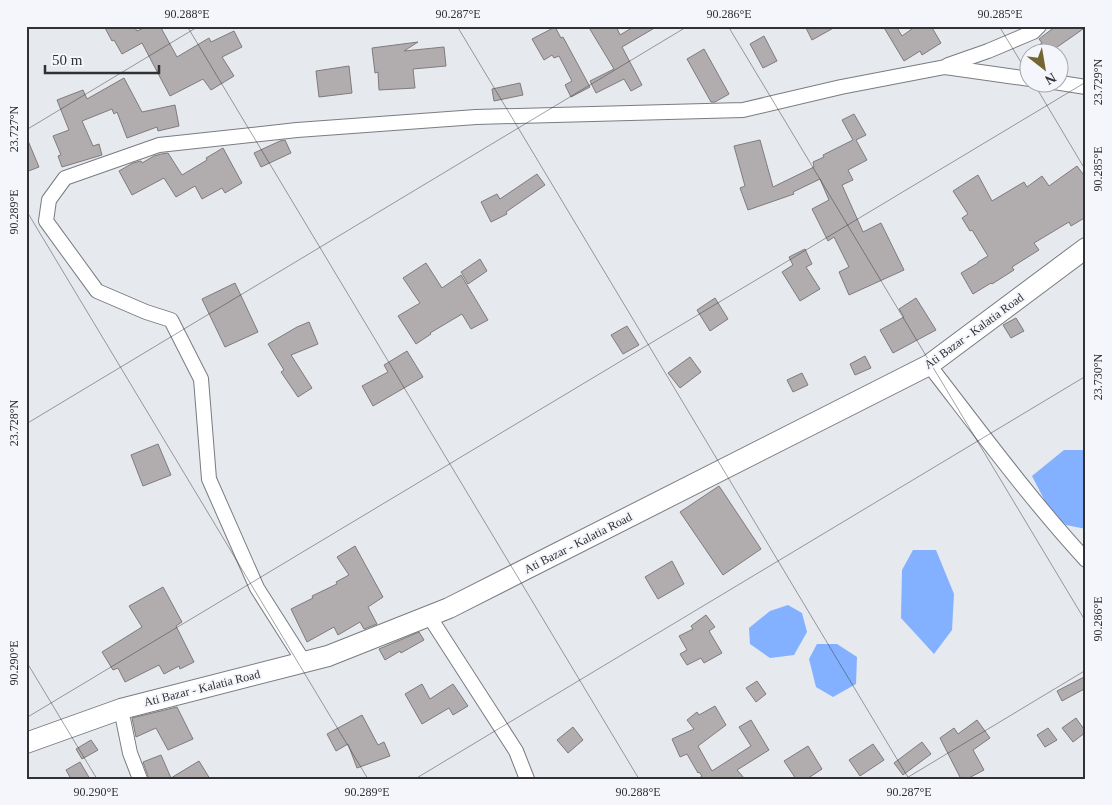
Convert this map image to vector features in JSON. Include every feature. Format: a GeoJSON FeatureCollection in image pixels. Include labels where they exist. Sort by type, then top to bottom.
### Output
{"type":"FeatureCollection","features":[{"type":"Feature","properties":{"kind":"main road","name":"Ati Bazar - Kalatia Road"},"geometry":{"type":"LineString","coordinates":[[26,743],[121,709],[328,656],[449,608],[929,365],[1086,248]]}},
{"type":"Feature","properties":{"kind":"street"},"geometry":{"type":"LineString","coordinates":[[304,662],[256,588],[209,479],[201,379],[170,320],[96,291],[46,221],[49,200],[66,178],[159,145],[297,130],[476,116],[743,110],[841,87],[945,66],[988,51],[1033,32],[1039,26]]}},
{"type":"Feature","properties":{"kind":"street"},"geometry":{"type":"LineString","coordinates":[[945,66],[1020,77]]}},
{"type":"Feature","properties":{"kind":"street"},"geometry":{"type":"LineString","coordinates":[[1070,84],[1086,87]]}},
{"type":"Feature","properties":{"kind":"street"},"geometry":{"type":"LineString","coordinates":[[929,365],[1068,541],[1086,560]]}},
{"type":"Feature","properties":{"kind":"street"},"geometry":{"type":"LineString","coordinates":[[429,616],[516,750],[528,779]]}},
{"type":"Feature","properties":{"kind":"street"},"geometry":{"type":"LineString","coordinates":[[121,709],[130,753],[140,779]]}},
{"type":"Feature","properties":{"kind":"water"},"geometry":{"type":"Polygon","coordinates":[[[1064,450],[1086,450],[1086,529],[1066,525],[1050,511],[1032,476],[1064,450]]]}},
{"type":"Feature","properties":{"kind":"water"},"geometry":{"type":"Polygon","coordinates":[[[913,550],[936,550],[954,594],[952,630],[934,654],[901,618],[902,570],[913,550]]]}},
{"type":"Feature","properties":{"kind":"water"},"geometry":{"type":"Polygon","coordinates":[[[788,605],[802,613],[807,632],[794,655],[770,658],[750,644],[749,628],[770,611],[788,605]]]}},
{"type":"Feature","properties":{"kind":"water"},"geometry":{"type":"Polygon","coordinates":[[[817,644],[837,644],[857,657],[856,684],[833,697],[816,687],[809,659],[817,644]]]}},
{"type":"Feature","properties":{"kind":"building"},"geometry":{"type":"Polygon","coordinates":[[[104,26],[138,26],[135,28],[137,31],[148,26],[160,26],[177,57],[209,38],[211,42],[234,31],[242,47],[222,57],[234,76],[211,90],[203,79],[170,96],[142,43],[122,54],[104,26]]]}},
{"type":"Feature","properties":{"kind":"building"},"geometry":{"type":"Polygon","coordinates":[[[588,26],[616,26],[620,35],[635,26],[658,26],[622,47],[642,85],[631,91],[624,79],[596,93],[590,81],[614,69],[588,26]]]}},
{"type":"Feature","properties":{"kind":"building"},"geometry":{"type":"Polygon","coordinates":[[[805,26],[837,26],[812,40],[805,26]]]}},
{"type":"Feature","properties":{"kind":"building"},"geometry":{"type":"Polygon","coordinates":[[[883,26],[896,26],[902,36],[916,26],[931,26],[941,43],[922,55],[920,51],[904,61],[883,26]]]}},
{"type":"Feature","properties":{"kind":"building"},"geometry":{"type":"Polygon","coordinates":[[[1056,26],[1086,27],[1064,42],[1041,42],[1039,39],[1056,26]]]}},
{"type":"Feature","properties":{"kind":"building"},"geometry":{"type":"Polygon","coordinates":[[[555,27],[561,38],[563,37],[590,87],[571,97],[565,85],[572,81],[559,56],[554,58],[552,55],[544,60],[532,39],[555,27]]]}},
{"type":"Feature","properties":{"kind":"building"},"geometry":{"type":"Polygon","coordinates":[[[764,36],[777,61],[763,68],[750,44],[764,36]]]}},
{"type":"Feature","properties":{"kind":"building"},"geometry":{"type":"Polygon","coordinates":[[[418,42],[404,51],[444,47],[446,66],[413,69],[415,88],[379,90],[378,72],[375,73],[372,48],[418,42]]]}},
{"type":"Feature","properties":{"kind":"building"},"geometry":{"type":"Polygon","coordinates":[[[704,49],[729,94],[715,102],[711,102],[687,59],[704,49]]]}},
{"type":"Feature","properties":{"kind":"building"},"geometry":{"type":"Polygon","coordinates":[[[349,66],[352,93],[319,97],[316,71],[349,66]]]}},
{"type":"Feature","properties":{"kind":"building"},"geometry":{"type":"Polygon","coordinates":[[[124,78],[142,112],[175,105],[179,126],[158,131],[157,127],[127,138],[117,112],[114,114],[112,109],[82,121],[93,146],[99,144],[102,155],[62,167],[58,156],[61,155],[53,136],[69,130],[57,100],[83,90],[87,99],[124,78]]]}},
{"type":"Feature","properties":{"kind":"building"},"geometry":{"type":"Polygon","coordinates":[[[520,83],[523,95],[494,101],[492,89],[520,83]]]}},
{"type":"Feature","properties":{"kind":"building"},"geometry":{"type":"Polygon","coordinates":[[[854,114],[866,135],[856,140],[867,160],[848,170],[853,180],[842,185],[863,232],[881,223],[904,270],[849,295],[839,272],[849,267],[834,237],[828,241],[812,209],[829,200],[820,179],[793,192],[794,194],[748,210],[740,188],[745,186],[734,146],[760,140],[773,187],[814,167],[813,162],[824,157],[823,155],[853,140],[842,120],[854,114]]]}},
{"type":"Feature","properties":{"kind":"building"},"geometry":{"type":"Polygon","coordinates":[[[26,136],[39,167],[26,172],[26,136]]]}},
{"type":"Feature","properties":{"kind":"building"},"geometry":{"type":"Polygon","coordinates":[[[285,140],[291,153],[261,167],[254,153],[285,140]]]}},
{"type":"Feature","properties":{"kind":"building"},"geometry":{"type":"Polygon","coordinates":[[[223,148],[242,183],[225,193],[222,188],[202,199],[195,186],[176,197],[164,178],[132,195],[119,171],[133,163],[141,161],[142,163],[154,156],[168,153],[182,175],[223,148]]]}},
{"type":"Feature","properties":{"kind":"building"},"geometry":{"type":"Polygon","coordinates":[[[1077,166],[1086,178],[1086,217],[1071,226],[1069,222],[1034,243],[1039,250],[1012,267],[1014,270],[973,294],[961,273],[988,256],[962,218],[968,214],[953,191],[978,175],[992,201],[1024,182],[1027,187],[1042,176],[1049,186],[1077,166]]]}},
{"type":"Feature","properties":{"kind":"building"},"geometry":{"type":"Polygon","coordinates":[[[537,174],[545,185],[506,212],[507,214],[491,222],[481,202],[497,194],[500,199],[537,174]]]}},
{"type":"Feature","properties":{"kind":"building"},"geometry":{"type":"Polygon","coordinates":[[[805,249],[812,264],[806,267],[820,289],[800,301],[782,272],[793,265],[789,257],[805,249]]]}},
{"type":"Feature","properties":{"kind":"building"},"geometry":{"type":"Polygon","coordinates":[[[480,259],[487,271],[468,284],[461,272],[480,259]]]}},
{"type":"Feature","properties":{"kind":"building"},"geometry":{"type":"Polygon","coordinates":[[[426,263],[442,288],[461,275],[488,320],[471,329],[462,314],[430,333],[416,344],[398,316],[420,303],[403,278],[426,263]]]}},
{"type":"Feature","properties":{"kind":"building"},"geometry":{"type":"Polygon","coordinates":[[[235,283],[258,332],[225,347],[202,299],[235,283]]]}},
{"type":"Feature","properties":{"kind":"building"},"geometry":{"type":"Polygon","coordinates":[[[715,298],[728,319],[710,331],[697,310],[715,298]]]}},
{"type":"Feature","properties":{"kind":"building"},"geometry":{"type":"Polygon","coordinates":[[[916,298],[936,330],[893,353],[880,330],[904,317],[899,309],[916,298]]]}},
{"type":"Feature","properties":{"kind":"building"},"geometry":{"type":"Polygon","coordinates":[[[1016,318],[1024,331],[1011,338],[1003,325],[1016,318]]]}},
{"type":"Feature","properties":{"kind":"building"},"geometry":{"type":"Polygon","coordinates":[[[309,322],[318,344],[291,355],[312,388],[298,397],[281,372],[284,370],[268,344],[309,322]]]}},
{"type":"Feature","properties":{"kind":"building"},"geometry":{"type":"Polygon","coordinates":[[[627,326],[639,345],[623,354],[611,335],[627,326]]]}},
{"type":"Feature","properties":{"kind":"building"},"geometry":{"type":"Polygon","coordinates":[[[407,351],[423,377],[373,406],[362,386],[388,372],[384,365],[407,351]]]}},
{"type":"Feature","properties":{"kind":"building"},"geometry":{"type":"Polygon","coordinates":[[[865,356],[871,368],[855,375],[850,364],[865,356]]]}},
{"type":"Feature","properties":{"kind":"building"},"geometry":{"type":"Polygon","coordinates":[[[690,357],[701,372],[680,388],[668,373],[690,357]]]}},
{"type":"Feature","properties":{"kind":"building"},"geometry":{"type":"Polygon","coordinates":[[[802,373],[808,385],[793,392],[787,380],[802,373]]]}},
{"type":"Feature","properties":{"kind":"building"},"geometry":{"type":"Polygon","coordinates":[[[158,444],[171,475],[143,486],[131,455],[158,444]]]}},
{"type":"Feature","properties":{"kind":"building"},"geometry":{"type":"Polygon","coordinates":[[[719,486],[761,549],[723,575],[680,512],[719,486]]]}},
{"type":"Feature","properties":{"kind":"building"},"geometry":{"type":"Polygon","coordinates":[[[355,546],[383,597],[368,607],[377,624],[364,629],[360,622],[338,635],[334,627],[307,642],[291,609],[337,584],[336,582],[349,575],[337,557],[355,546]]]}},
{"type":"Feature","properties":{"kind":"building"},"geometry":{"type":"Polygon","coordinates":[[[672,561],[684,584],[658,599],[645,577],[672,561]]]}},
{"type":"Feature","properties":{"kind":"building"},"geometry":{"type":"Polygon","coordinates":[[[163,587],[182,622],[176,626],[194,662],[180,669],[179,666],[164,674],[159,665],[125,682],[118,668],[113,670],[102,652],[142,627],[129,606],[163,587]]]}},
{"type":"Feature","properties":{"kind":"building"},"geometry":{"type":"Polygon","coordinates":[[[706,615],[715,627],[709,631],[722,653],[704,663],[701,658],[687,665],[680,654],[687,650],[679,636],[693,629],[691,626],[706,615]]]}},
{"type":"Feature","properties":{"kind":"building"},"geometry":{"type":"Polygon","coordinates":[[[419,632],[424,640],[385,660],[379,649],[419,632]]]}},
{"type":"Feature","properties":{"kind":"building"},"geometry":{"type":"Polygon","coordinates":[[[1086,676],[1086,688],[1062,701],[1057,691],[1086,676]]]}},
{"type":"Feature","properties":{"kind":"building"},"geometry":{"type":"Polygon","coordinates":[[[757,681],[766,694],[756,702],[746,688],[757,681]]]}},
{"type":"Feature","properties":{"kind":"building"},"geometry":{"type":"Polygon","coordinates":[[[422,684],[430,699],[453,684],[468,706],[453,715],[449,708],[422,724],[405,694],[422,684]]]}},
{"type":"Feature","properties":{"kind":"building"},"geometry":{"type":"Polygon","coordinates":[[[715,706],[726,725],[698,746],[712,771],[751,746],[739,727],[751,720],[769,750],[737,770],[745,779],[698,779],[702,776],[698,773],[687,754],[680,757],[672,739],[694,729],[687,720],[697,712],[699,715],[715,706]]]}},
{"type":"Feature","properties":{"kind":"building"},"geometry":{"type":"Polygon","coordinates":[[[177,707],[193,739],[168,750],[156,728],[136,737],[132,718],[177,707]]]}},
{"type":"Feature","properties":{"kind":"building"},"geometry":{"type":"Polygon","coordinates":[[[362,715],[378,745],[384,742],[390,756],[357,768],[348,744],[336,751],[327,734],[362,715]]]}},
{"type":"Feature","properties":{"kind":"building"},"geometry":{"type":"Polygon","coordinates":[[[1076,718],[1086,732],[1073,742],[1062,728],[1076,718]]]}},
{"type":"Feature","properties":{"kind":"building"},"geometry":{"type":"Polygon","coordinates":[[[977,720],[990,738],[973,750],[984,770],[967,779],[961,779],[940,738],[954,728],[958,734],[977,720]]]}},
{"type":"Feature","properties":{"kind":"building"},"geometry":{"type":"Polygon","coordinates":[[[573,727],[583,740],[568,753],[557,740],[573,727]]]}},
{"type":"Feature","properties":{"kind":"building"},"geometry":{"type":"Polygon","coordinates":[[[1048,728],[1057,740],[1045,747],[1037,735],[1048,728]]]}},
{"type":"Feature","properties":{"kind":"building"},"geometry":{"type":"Polygon","coordinates":[[[91,740],[98,750],[82,759],[76,749],[91,740]]]}},
{"type":"Feature","properties":{"kind":"building"},"geometry":{"type":"Polygon","coordinates":[[[922,742],[931,754],[903,775],[894,763],[922,742]]]}},
{"type":"Feature","properties":{"kind":"building"},"geometry":{"type":"Polygon","coordinates":[[[873,744],[884,760],[860,776],[849,760],[873,744]]]}},
{"type":"Feature","properties":{"kind":"building"},"geometry":{"type":"Polygon","coordinates":[[[808,746],[822,769],[807,779],[796,779],[784,761],[808,746]]]}},
{"type":"Feature","properties":{"kind":"building"},"geometry":{"type":"Polygon","coordinates":[[[161,755],[171,778],[199,761],[210,779],[149,779],[143,762],[161,755]]]}},
{"type":"Feature","properties":{"kind":"building"},"geometry":{"type":"Polygon","coordinates":[[[80,762],[90,779],[71,779],[66,770],[80,762]]]}}]}
